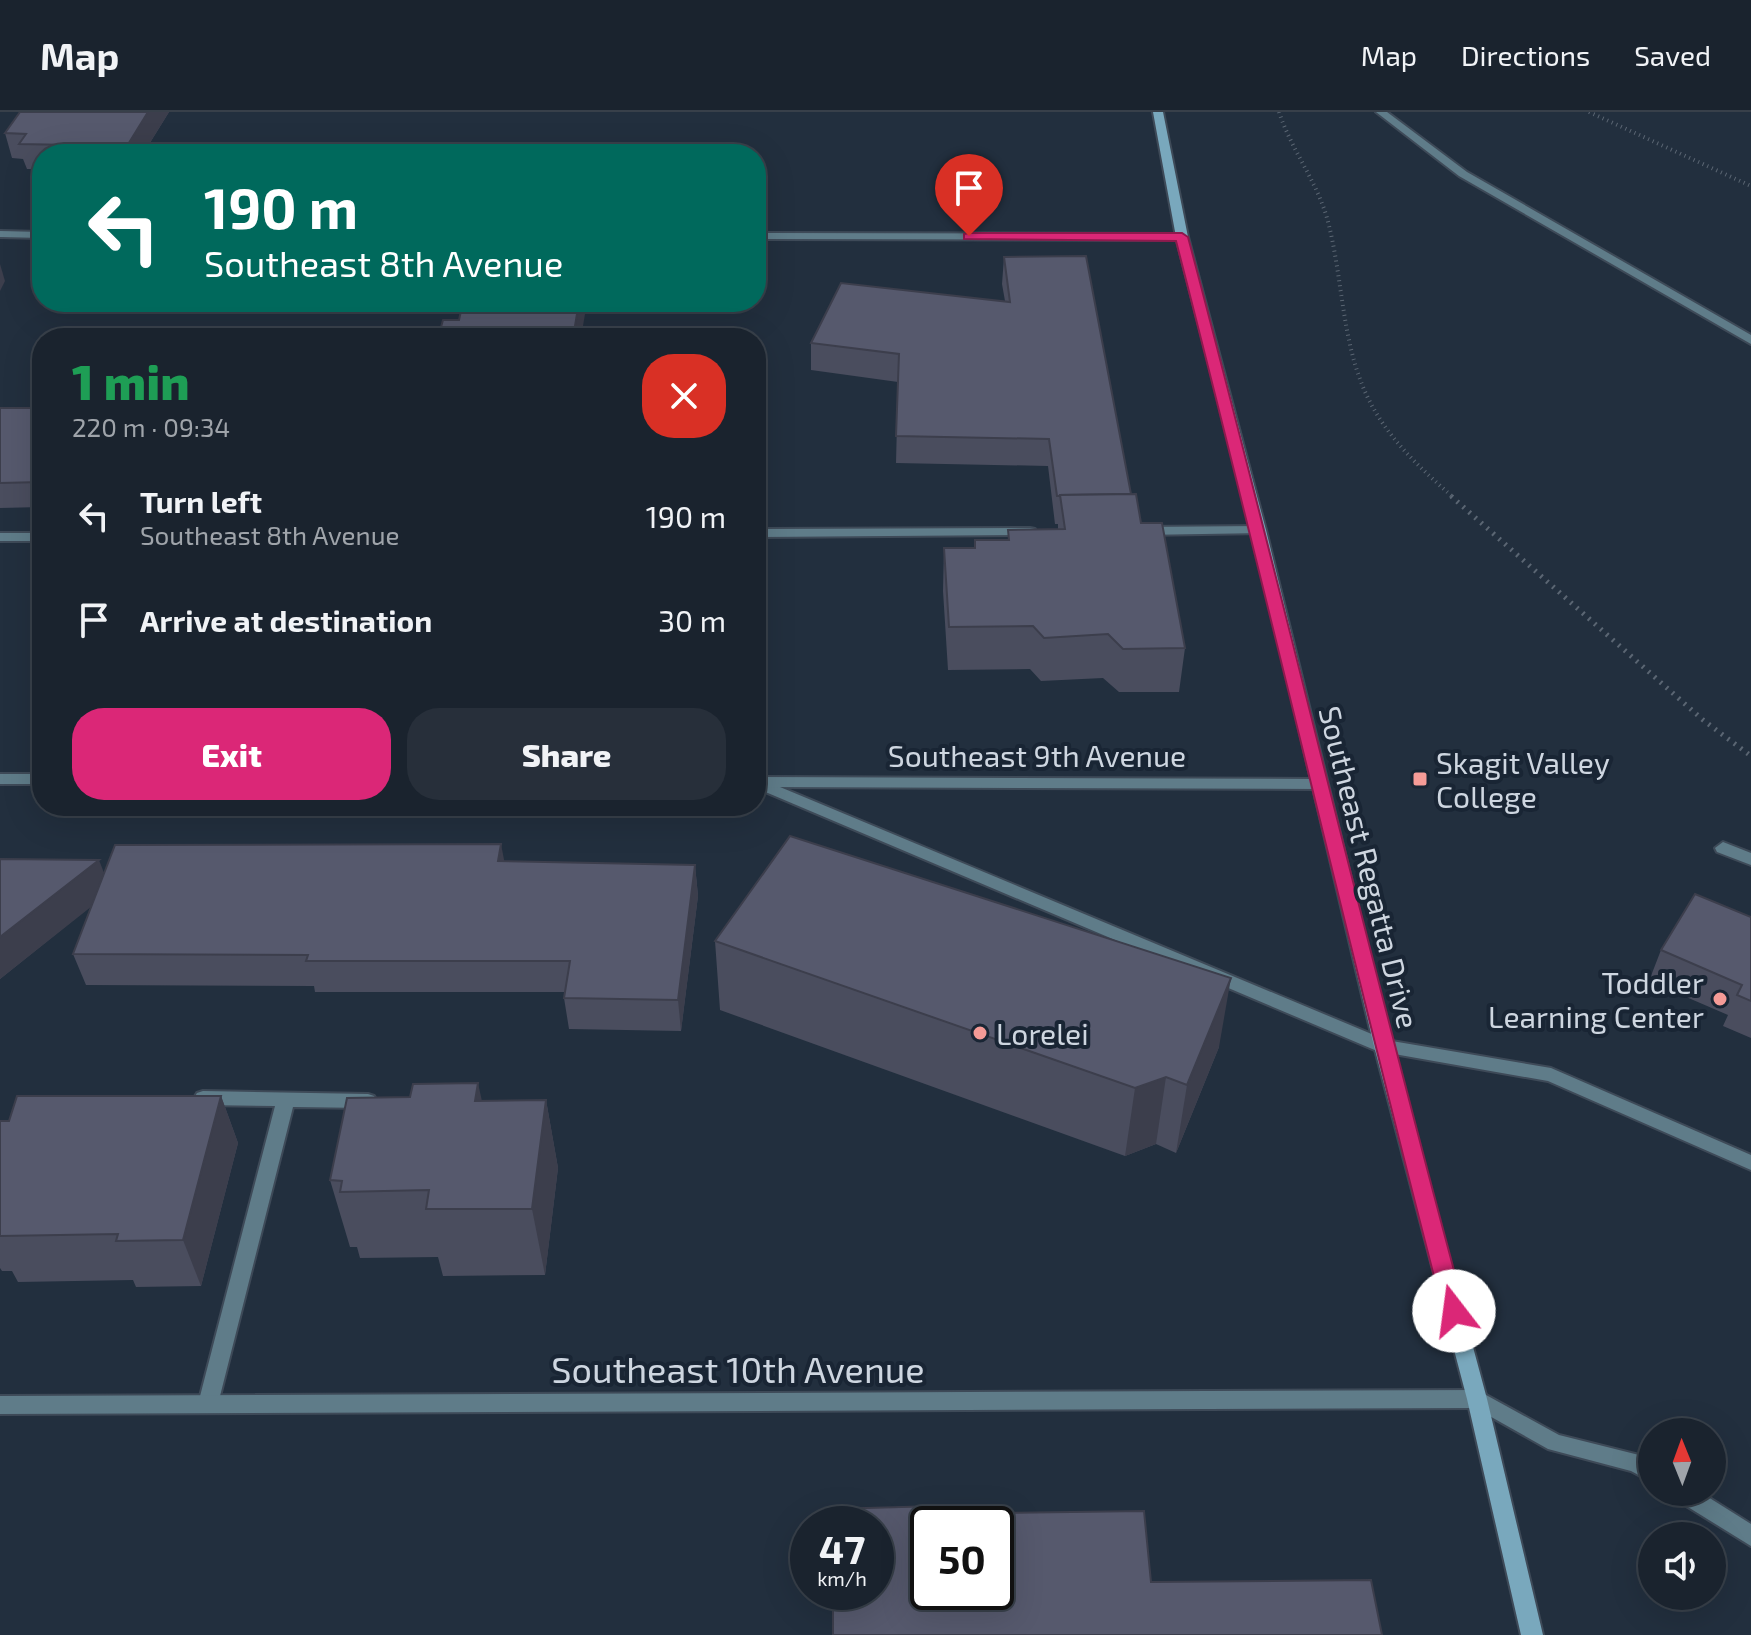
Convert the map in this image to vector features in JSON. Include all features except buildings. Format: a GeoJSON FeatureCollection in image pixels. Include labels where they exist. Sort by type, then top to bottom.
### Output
{"type":"FeatureCollection","features":[{"type":"Feature","properties":{"kind":"main road","name":"Southeast Regatta Drive"},"geometry":{"type":"LineString","coordinates":[[1158,112],[1182,237],[1259,530],[1383,1046],[1477,1399],[1532,1635]]}},
{"type":"Feature","properties":{"kind":"street"},"geometry":{"type":"LineString","coordinates":[[1381,112],[1463,174],[1751,340]]}},
{"type":"Feature","properties":{"kind":"street"},"geometry":{"type":"LineString","coordinates":[[0,234],[32,235]]}},
{"type":"Feature","properties":{"kind":"street"},"geometry":{"type":"LineString","coordinates":[[766,236],[1182,237]]}},
{"type":"Feature","properties":{"kind":"street"},"geometry":{"type":"LineString","coordinates":[[1133,531],[1259,530]]}},
{"type":"Feature","properties":{"kind":"street"},"geometry":{"type":"LineString","coordinates":[[766,533],[1039,532]]}},
{"type":"Feature","properties":{"kind":"street"},"geometry":{"type":"LineString","coordinates":[[0,537],[32,537]]}},
{"type":"Feature","properties":{"kind":"street"},"geometry":{"type":"LineString","coordinates":[[0,779],[32,779]]}},
{"type":"Feature","properties":{"kind":"street","name":"Southeast 9th Avenue"},"geometry":{"type":"LineString","coordinates":[[766,782],[1318,784]]}},
{"type":"Feature","properties":{"kind":"street"},"geometry":{"type":"LineString","coordinates":[[766,786],[1383,1046],[1551,1075],[1751,1163]]}},
{"type":"Feature","properties":{"kind":"street"},"geometry":{"type":"LineString","coordinates":[[1723,848],[1751,859]]}},
{"type":"Feature","properties":{"kind":"street"},"geometry":{"type":"LineString","coordinates":[[177,1098],[389,1101]]}},
{"type":"Feature","properties":{"kind":"street"},"geometry":{"type":"LineString","coordinates":[[208,1404],[286,1100]]}},
{"type":"Feature","properties":{"kind":"street"},"geometry":{"type":"LineString","coordinates":[[1477,1399],[1555,1443],[1638,1464]]}},
{"type":"Feature","properties":{"kind":"street","name":"Southeast 10th Avenue"},"geometry":{"type":"LineString","coordinates":[[0,1405],[1477,1399]]}},
{"type":"Feature","properties":{"kind":"street"},"geometry":{"type":"LineString","coordinates":[[1704,1506],[1751,1536]]}},
{"type":"Feature","properties":{"kind":"path"},"geometry":{"type":"LineString","coordinates":[[1279,112],[1285,135],[1318,191],[1337,254],[1359,376],[1378,418],[1409,458],[1703,720],[1751,756]]}},
{"type":"Feature","properties":{"kind":"path"},"geometry":{"type":"LineString","coordinates":[[1589,112],[1751,186]]}},
{"type":"Feature","properties":{"kind":"place","name":"Skagit Valley College"},"geometry":{"type":"Point","coordinates":[1420,779]}},
{"type":"Feature","properties":{"kind":"place","name":"Toddler Learning Center"},"geometry":{"type":"Point","coordinates":[1720,999]}},
{"type":"Feature","properties":{"kind":"place","name":"Lorelei"},"geometry":{"type":"Point","coordinates":[980,1033]}},
{"type":"Feature","properties":{"kind":"route"},"geometry":{"type":"LineString","coordinates":[[969,236],[1182,237],[1259,530],[1383,1046],[1454,1311]]}}]}
